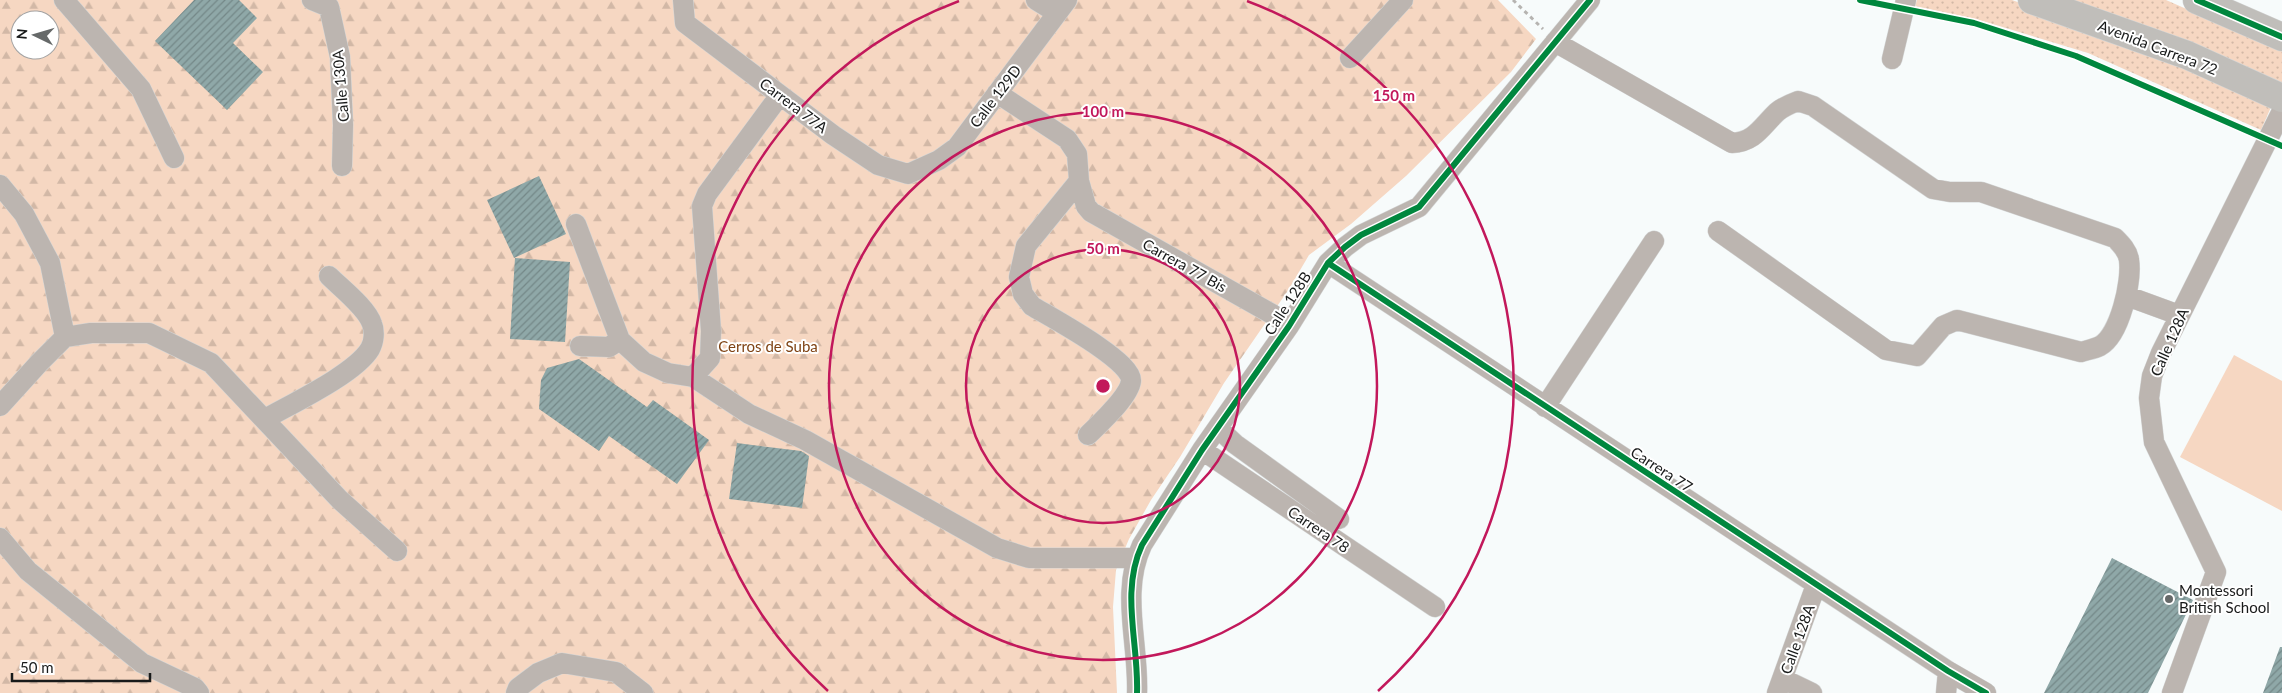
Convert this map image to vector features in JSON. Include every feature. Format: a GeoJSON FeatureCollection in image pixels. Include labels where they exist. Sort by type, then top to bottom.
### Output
{"type":"FeatureCollection","features":[{"type":"Feature","properties":{"kind":"highway","name":"Avenida Carrera 72"},"geometry":{"type":"LineString","coordinates":[[2032,0],[2186,56],[2282,98]]}},
{"type":"Feature","properties":{"kind":"highway"},"geometry":{"type":"LineString","coordinates":[[2197,0],[2282,37]]}},
{"type":"Feature","properties":{"kind":"street"},"geometry":{"type":"LineString","coordinates":[[64,0],[141,89],[174,158]]}},
{"type":"Feature","properties":{"kind":"street","name":"Carrera 77A"},"geometry":{"type":"LineString","coordinates":[[683,0],[685,23],[833,135],[878,165],[908,174]]}},
{"type":"Feature","properties":{"kind":"street"},"geometry":{"type":"LineString","coordinates":[[1036,0],[1062,7]]}},
{"type":"Feature","properties":{"kind":"street"},"geometry":{"type":"LineString","coordinates":[[1350,58],[1403,0]]}},
{"type":"Feature","properties":{"kind":"street","name":"Calle 128B"},"geometry":{"type":"LineString","coordinates":[[1137,693],[1131,600],[1132,574],[1136,558],[1142,545],[1202,450],[1289,326],[1328,263],[1345,246],[1361,236],[1419,207],[1590,0]]}},
{"type":"Feature","properties":{"kind":"street"},"geometry":{"type":"LineString","coordinates":[[1892,59],[1906,0]]}},
{"type":"Feature","properties":{"kind":"street","name":"Calle 130A"},"geometry":{"type":"LineString","coordinates":[[320,3],[340,57],[344,125],[342,166]]}},
{"type":"Feature","properties":{"kind":"street","name":"Calle 129D"},"geometry":{"type":"LineString","coordinates":[[908,174],[939,160],[957,147],[1062,7]]}},
{"type":"Feature","properties":{"kind":"street"},"geometry":{"type":"LineString","coordinates":[[1555,42],[1732,143],[1744,142],[1758,132],[1785,106],[1798,101],[1813,106],[1933,189],[1950,192],[1981,192],[2115,238],[2124,247],[2129,260],[2127,296],[2112,335],[2100,346],[2081,352],[1957,320],[1943,326],[1916,356],[1902,354],[1886,350],[1718,231]]}},
{"type":"Feature","properties":{"kind":"street","name":"Carrera 77 Bis"},"geometry":{"type":"LineString","coordinates":[[997,93],[1067,139],[1077,154],[1079,181],[1086,206],[1091,212],[1272,314],[1289,326]]}},
{"type":"Feature","properties":{"kind":"street"},"geometry":{"type":"LineString","coordinates":[[693,377],[710,358],[711,331],[702,206],[707,194],[780,95]]}},
{"type":"Feature","properties":{"kind":"street","name":"Calle 128A"},"geometry":{"type":"LineString","coordinates":[[2172,693],[2216,572],[2154,442],[2149,398],[2152,376],[2179,315],[2282,111]]}},
{"type":"Feature","properties":{"kind":"street"},"geometry":{"type":"LineString","coordinates":[[1079,181],[1026,246],[1019,277],[1023,294],[1032,306],[1116,358],[1130,372],[1131,381],[1127,391],[1088,435]]}},
{"type":"Feature","properties":{"kind":"street"},"geometry":{"type":"LineString","coordinates":[[0,185],[24,214],[50,263],[65,337]]}},
{"type":"Feature","properties":{"kind":"street"},"geometry":{"type":"LineString","coordinates":[[576,224],[620,340],[644,362],[668,373],[693,377],[749,414],[805,440],[997,548],[1029,558],[1136,558]]}},
{"type":"Feature","properties":{"kind":"street"},"geometry":{"type":"LineString","coordinates":[[1545,407],[1654,241]]}},
{"type":"Feature","properties":{"kind":"street","name":"Carrera 77"},"geometry":{"type":"LineString","coordinates":[[1328,263],[1816,585],[1948,671],[1986,693]]}},
{"type":"Feature","properties":{"kind":"street"},"geometry":{"type":"LineString","coordinates":[[265,419],[353,366],[370,350],[374,336],[373,324],[369,315],[329,276]]}},
{"type":"Feature","properties":{"kind":"street"},"geometry":{"type":"LineString","coordinates":[[2127,296],[2179,315]]}},
{"type":"Feature","properties":{"kind":"street"},"geometry":{"type":"LineString","coordinates":[[0,406],[38,363],[65,337],[91,333],[148,333],[211,363],[340,500],[397,551]]}},
{"type":"Feature","properties":{"kind":"street"},"geometry":{"type":"LineString","coordinates":[[580,346],[610,347],[620,340]]}},
{"type":"Feature","properties":{"kind":"street"},"geometry":{"type":"LineString","coordinates":[[1218,428],[1236,444],[1339,519]]}},
{"type":"Feature","properties":{"kind":"street","name":"Carrera 78"},"geometry":{"type":"LineString","coordinates":[[1202,450],[1435,607]]}},
{"type":"Feature","properties":{"kind":"street"},"geometry":{"type":"LineString","coordinates":[[0,540],[28,571],[142,663],[195,688],[199,693]]}},
{"type":"Feature","properties":{"kind":"street","name":"Calle 128A"},"geometry":{"type":"LineString","coordinates":[[1780,686],[1816,585]]}},
{"type":"Feature","properties":{"kind":"street"},"geometry":{"type":"LineString","coordinates":[[516,693],[518,688],[538,673],[562,663],[616,672],[643,693]]}},
{"type":"Feature","properties":{"kind":"street"},"geometry":{"type":"LineString","coordinates":[[1946,693],[1948,671]]}},
{"type":"Feature","properties":{"kind":"street"},"geometry":{"type":"LineString","coordinates":[[1780,686],[1812,693]]}},
{"type":"Feature","properties":{"kind":"path"},"geometry":{"type":"LineString","coordinates":[[1513,0],[1555,42]]}},
{"type":"Feature","properties":{"kind":"green space","name":"Cerros de Suba"},"geometry":{"type":"Polygon","coordinates":[[[0,0],[1498,0],[1536,39],[1511,72],[1406,176],[1351,224],[1309,255],[1289,289],[1224,383],[1129,539],[1116,570],[1113,607],[1117,693],[0,693],[0,0]]]}},
{"type":"Feature","properties":{"kind":"green space"},"geometry":{"type":"Polygon","coordinates":[[[1917,0],[2012,0],[2116,38],[2271,107],[2261,130],[2088,53],[1976,19],[1915,6],[1917,0]]]}},
{"type":"Feature","properties":{"kind":"green space"},"geometry":{"type":"Polygon","coordinates":[[[2070,0],[2166,0],[2282,51],[2282,89],[2070,0]]]}},
{"type":"Feature","properties":{"kind":"green space"},"geometry":{"type":"Polygon","coordinates":[[[2234,355],[2282,381],[2282,511],[2180,457],[2234,355]]]}},
{"type":"Feature","properties":{"kind":"building"},"geometry":{"type":"Polygon","coordinates":[[[194,0],[239,0],[257,18],[233,43],[263,72],[227,110],[155,41],[194,0]]]}},
{"type":"Feature","properties":{"kind":"building"},"geometry":{"type":"Polygon","coordinates":[[[539,176],[566,234],[514,258],[487,200],[539,176]]]}},
{"type":"Feature","properties":{"kind":"building"},"geometry":{"type":"Polygon","coordinates":[[[515,258],[570,262],[565,342],[510,339],[515,258]]]}},
{"type":"Feature","properties":{"kind":"building"},"geometry":{"type":"Polygon","coordinates":[[[579,359],[647,407],[653,400],[709,440],[677,484],[609,436],[599,451],[539,409],[541,380],[547,368],[579,359]]]}},
{"type":"Feature","properties":{"kind":"building"},"geometry":{"type":"Polygon","coordinates":[[[737,443],[801,451],[809,456],[802,508],[729,499],[737,443]]]}},
{"type":"Feature","properties":{"kind":"building"},"geometry":{"type":"Polygon","coordinates":[[[2112,558],[2193,600],[2148,693],[2044,693],[2112,558]]]}},
{"type":"Feature","properties":{"kind":"building"},"geometry":{"type":"Polygon","coordinates":[[[2280,647],[2282,647],[2282,693],[2263,693],[2280,647]]]}},
{"type":"Feature","properties":{"kind":"cycle path"},"geometry":{"type":"LineString","coordinates":[[1137,693],[1131,600],[1132,581],[1136,563],[1142,545],[1202,450],[1289,326],[1328,263],[1361,235],[1419,207],[1590,0]]}},
{"type":"Feature","properties":{"kind":"cycle path"},"geometry":{"type":"LineString","coordinates":[[1860,0],[1974,23],[2076,56],[2282,146]]}},
{"type":"Feature","properties":{"kind":"cycle path"},"geometry":{"type":"LineString","coordinates":[[2197,0],[2282,37]]}},
{"type":"Feature","properties":{"kind":"cycle path"},"geometry":{"type":"LineString","coordinates":[[1328,263],[1948,671],[1986,693]]}},
{"type":"Feature","properties":{"kind":"place","name":"Montessori British School"},"geometry":{"type":"Point","coordinates":[2169,599]}}]}
